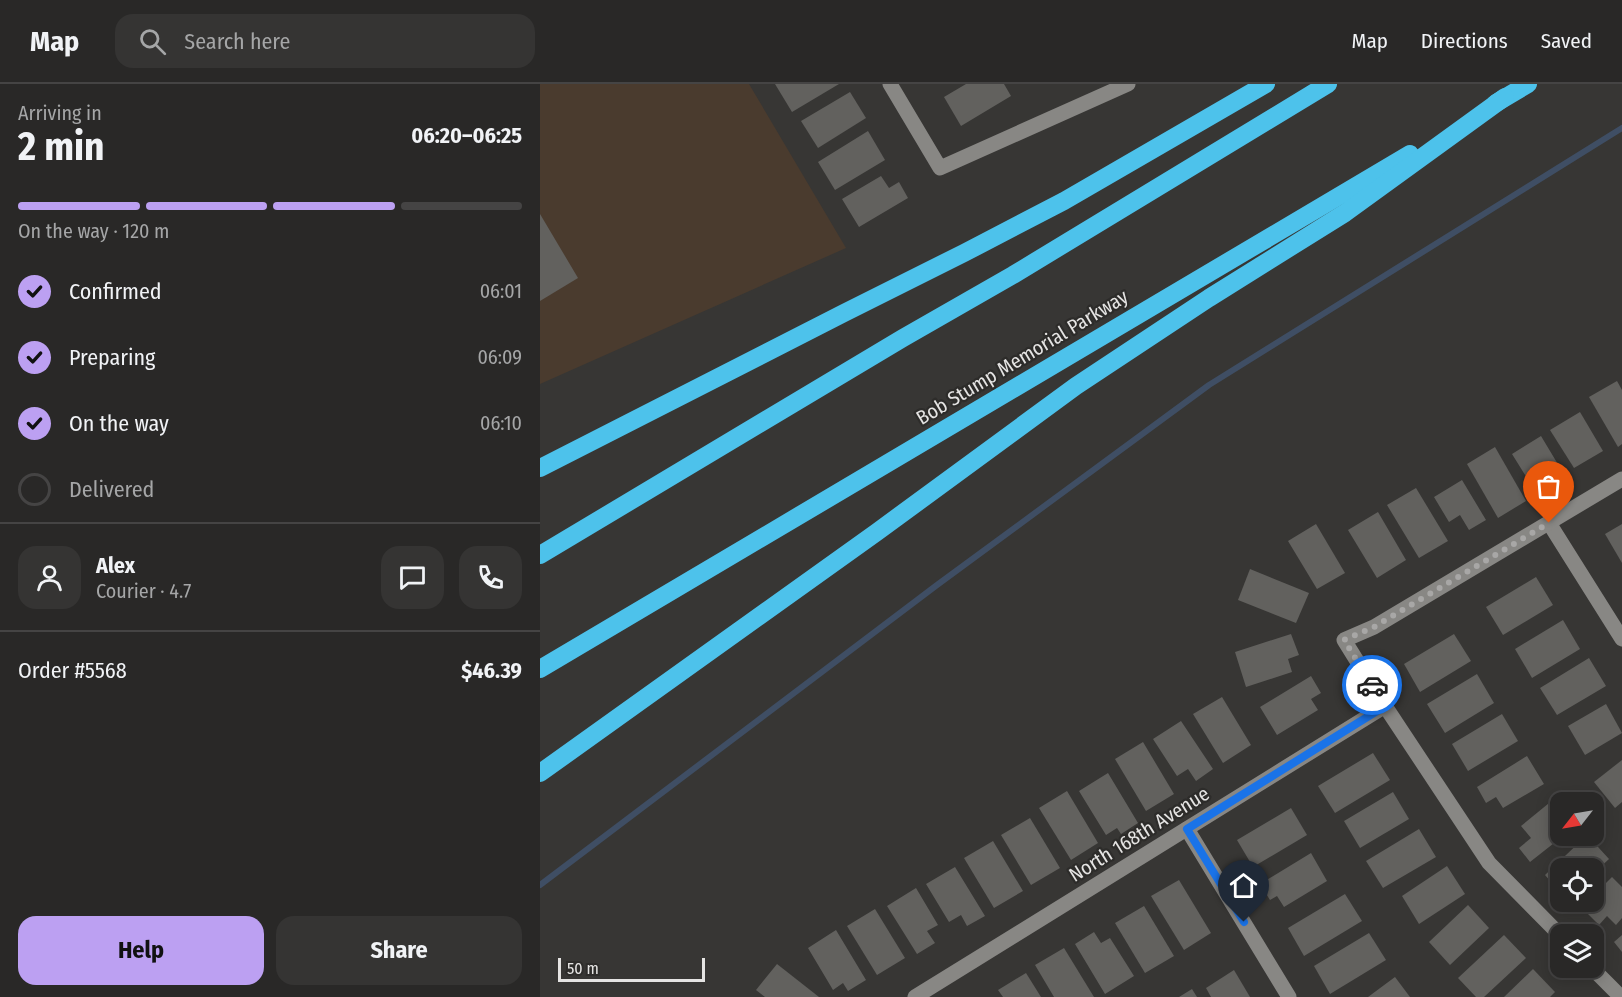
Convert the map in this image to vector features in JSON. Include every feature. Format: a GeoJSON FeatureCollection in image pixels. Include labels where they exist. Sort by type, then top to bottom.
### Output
{"type":"FeatureCollection","features":[{"type":"Feature","properties":{"kind":"highway"},"geometry":{"type":"LineString","coordinates":[[540,468],[1054,206],[1266,84]]}},
{"type":"Feature","properties":{"kind":"highway"},"geometry":{"type":"LineString","coordinates":[[540,555],[903,338],[1013,275],[1328,84]]}},
{"type":"Feature","properties":{"kind":"highway","name":"Bob Stump Memorial Parkway"},"geometry":{"type":"LineString","coordinates":[[540,669],[1528,84]]}},
{"type":"Feature","properties":{"kind":"highway"},"geometry":{"type":"LineString","coordinates":[[540,773],[1077,386],[1200,304],[1345,213],[1505,98]]}},
{"type":"Feature","properties":{"kind":"street"},"geometry":{"type":"LineString","coordinates":[[890,84],[940,168],[1128,84]]}},
{"type":"Feature","properties":{"kind":"street"},"geometry":{"type":"LineString","coordinates":[[1550,925],[1489,863],[1344,640],[1374,627],[1622,480]]}},
{"type":"Feature","properties":{"kind":"street"},"geometry":{"type":"LineString","coordinates":[[1549,523],[1622,639]]}},
{"type":"Feature","properties":{"kind":"street","name":"North 168th Avenue"},"geometry":{"type":"LineString","coordinates":[[915,997],[1385,706]]}},
{"type":"Feature","properties":{"kind":"street"},"geometry":{"type":"LineString","coordinates":[[1187,829],[1289,997]]}},
{"type":"Feature","properties":{"kind":"street"},"geometry":{"type":"LineString","coordinates":[[1602,978],[1621,997]]}},
{"type":"Feature","properties":{"kind":"shaded area"},"geometry":{"type":"Polygon","coordinates":[[[540,84],[749,84],[846,248],[540,384],[540,84]]]}},
{"type":"Feature","properties":{"kind":"building"},"geometry":{"type":"Polygon","coordinates":[[[775,84],[839,84],[792,112],[775,84]]]}},
{"type":"Feature","properties":{"kind":"building"},"geometry":{"type":"Polygon","coordinates":[[[966,84],[1004,84],[1011,96],[961,126],[944,97],[966,84]]]}},
{"type":"Feature","properties":{"kind":"building"},"geometry":{"type":"Polygon","coordinates":[[[850,92],[866,118],[818,148],[801,121],[850,92]]]}},
{"type":"Feature","properties":{"kind":"building"},"geometry":{"type":"Polygon","coordinates":[[[868,131],[885,160],[835,190],[818,162],[868,131]]]}},
{"type":"Feature","properties":{"kind":"building"},"geometry":{"type":"Polygon","coordinates":[[[881,176],[889,188],[899,182],[908,198],[859,227],[842,199],[881,176]]]}},
{"type":"Feature","properties":{"kind":"building"},"geometry":{"type":"Polygon","coordinates":[[[540,214],[578,278],[540,301],[540,214]]]}},
{"type":"Feature","properties":{"kind":"building"},"geometry":{"type":"Polygon","coordinates":[[[1617,381],[1622,390],[1622,444],[1618,447],[1589,397],[1617,381]]]}},
{"type":"Feature","properties":{"kind":"building"},"geometry":{"type":"Polygon","coordinates":[[[1580,412],[1603,451],[1574,468],[1550,430],[1580,412]]]}},
{"type":"Feature","properties":{"kind":"building"},"geometry":{"type":"Polygon","coordinates":[[[1541,436],[1565,476],[1547,487],[1538,472],[1527,478],[1512,454],[1541,436]]]}},
{"type":"Feature","properties":{"kind":"building"},"geometry":{"type":"Polygon","coordinates":[[[1495,447],[1526,501],[1498,518],[1467,464],[1495,447]]]}},
{"type":"Feature","properties":{"kind":"building"},"geometry":{"type":"Polygon","coordinates":[[[1462,480],[1486,520],[1469,530],[1460,515],[1449,522],[1434,497],[1462,480]]]}},
{"type":"Feature","properties":{"kind":"building"},"geometry":{"type":"Polygon","coordinates":[[[1416,488],[1448,541],[1419,558],[1387,505],[1416,488]]]}},
{"type":"Feature","properties":{"kind":"building"},"geometry":{"type":"Polygon","coordinates":[[[1378,512],[1406,560],[1377,578],[1348,530],[1378,512]]]}},
{"type":"Feature","properties":{"kind":"building"},"geometry":{"type":"Polygon","coordinates":[[[1316,524],[1345,573],[1317,589],[1288,541],[1316,524]]]}},
{"type":"Feature","properties":{"kind":"building"},"geometry":{"type":"Polygon","coordinates":[[[1622,524],[1622,563],[1605,534],[1622,524]]]}},
{"type":"Feature","properties":{"kind":"building"},"geometry":{"type":"Polygon","coordinates":[[[1250,569],[1309,593],[1296,623],[1238,600],[1250,569]]]}},
{"type":"Feature","properties":{"kind":"building"},"geometry":{"type":"Polygon","coordinates":[[[1536,577],[1553,605],[1503,635],[1486,607],[1536,577]]]}},
{"type":"Feature","properties":{"kind":"building"},"geometry":{"type":"Polygon","coordinates":[[[1563,620],[1580,649],[1532,678],[1515,649],[1563,620]]]}},
{"type":"Feature","properties":{"kind":"building"},"geometry":{"type":"Polygon","coordinates":[[[1291,634],[1299,655],[1288,659],[1292,672],[1246,687],[1235,652],[1291,634]]]}},
{"type":"Feature","properties":{"kind":"building"},"geometry":{"type":"Polygon","coordinates":[[[1454,634],[1471,661],[1420,692],[1404,664],[1454,634]]]}},
{"type":"Feature","properties":{"kind":"building"},"geometry":{"type":"Polygon","coordinates":[[[1589,658],[1606,686],[1557,715],[1540,688],[1589,658]]]}},
{"type":"Feature","properties":{"kind":"building"},"geometry":{"type":"Polygon","coordinates":[[[1477,674],[1494,703],[1445,733],[1427,704],[1477,674]]]}},
{"type":"Feature","properties":{"kind":"building"},"geometry":{"type":"Polygon","coordinates":[[[1311,676],[1321,693],[1311,699],[1318,710],[1277,735],[1260,707],[1311,676]]]}},
{"type":"Feature","properties":{"kind":"building"},"geometry":{"type":"Polygon","coordinates":[[[1222,697],[1251,745],[1223,763],[1193,714],[1222,697]]]}},
{"type":"Feature","properties":{"kind":"building"},"geometry":{"type":"Polygon","coordinates":[[[1606,704],[1622,733],[1585,755],[1568,726],[1606,704]]]}},
{"type":"Feature","properties":{"kind":"building"},"geometry":{"type":"Polygon","coordinates":[[[1502,714],[1518,741],[1468,771],[1452,744],[1502,714]]]}},
{"type":"Feature","properties":{"kind":"building"},"geometry":{"type":"Polygon","coordinates":[[[1181,721],[1213,769],[1196,781],[1188,769],[1177,776],[1153,739],[1181,721]]]}},
{"type":"Feature","properties":{"kind":"building"},"geometry":{"type":"Polygon","coordinates":[[[1143,742],[1174,794],[1146,811],[1115,759],[1143,742]]]}},
{"type":"Feature","properties":{"kind":"building"},"geometry":{"type":"Polygon","coordinates":[[[1373,753],[1390,780],[1335,813],[1318,786],[1373,753]]]}},
{"type":"Feature","properties":{"kind":"building"},"geometry":{"type":"Polygon","coordinates":[[[1527,756],[1544,784],[1503,808],[1496,797],[1486,803],[1477,787],[1527,756]]]}},
{"type":"Feature","properties":{"kind":"building"},"geometry":{"type":"Polygon","coordinates":[[[1622,760],[1622,802],[1615,808],[1594,782],[1622,760]]]}},
{"type":"Feature","properties":{"kind":"building"},"geometry":{"type":"Polygon","coordinates":[[[1108,773],[1138,823],[1121,834],[1117,828],[1106,835],[1079,791],[1108,773]]]}},
{"type":"Feature","properties":{"kind":"building"},"geometry":{"type":"Polygon","coordinates":[[[1067,791],[1098,843],[1071,860],[1039,808],[1067,791]]]}},
{"type":"Feature","properties":{"kind":"building"},"geometry":{"type":"Polygon","coordinates":[[[1393,792],[1409,819],[1360,848],[1344,821],[1393,792]]]}},
{"type":"Feature","properties":{"kind":"building"},"geometry":{"type":"Polygon","coordinates":[[[1550,802],[1550,846],[1530,862],[1519,848],[1531,838],[1521,826],[1550,802]]]}},
{"type":"Feature","properties":{"kind":"building"},"geometry":{"type":"Polygon","coordinates":[[[1291,808],[1307,835],[1253,867],[1237,840],[1291,808]]]}},
{"type":"Feature","properties":{"kind":"building"},"geometry":{"type":"Polygon","coordinates":[[[1030,818],[1060,868],[1031,885],[1001,835],[1030,818]]]}},
{"type":"Feature","properties":{"kind":"building"},"geometry":{"type":"Polygon","coordinates":[[[1419,829],[1436,857],[1383,888],[1366,861],[1419,829]]]}},
{"type":"Feature","properties":{"kind":"building"},"geometry":{"type":"Polygon","coordinates":[[[993,841],[1023,891],[994,908],[964,858],[993,841]]]}},
{"type":"Feature","properties":{"kind":"building"},"geometry":{"type":"Polygon","coordinates":[[[1575,846],[1597,846],[1609,859],[1604,864],[1604,858],[1563,858],[1575,846]]]}},
{"type":"Feature","properties":{"kind":"building"},"geometry":{"type":"Polygon","coordinates":[[[1311,853],[1327,881],[1284,907],[1277,896],[1270,900],[1260,884],[1311,853]]]}},
{"type":"Feature","properties":{"kind":"building"},"geometry":{"type":"Polygon","coordinates":[[[1447,866],[1465,894],[1419,924],[1402,896],[1447,866]]]}},
{"type":"Feature","properties":{"kind":"building"},"geometry":{"type":"Polygon","coordinates":[[[955,867],[985,916],[967,926],[961,915],[949,922],[926,884],[955,867]]]}},
{"type":"Feature","properties":{"kind":"building"},"geometry":{"type":"Polygon","coordinates":[[[1550,870],[1550,881],[1545,875],[1550,870]]]}},
{"type":"Feature","properties":{"kind":"building"},"geometry":{"type":"Polygon","coordinates":[[[1612,877],[1622,887],[1622,918],[1616,925],[1607,916],[1598,924],[1586,912],[1604,912],[1604,885],[1612,877]]]}},
{"type":"Feature","properties":{"kind":"building"},"geometry":{"type":"Polygon","coordinates":[[[1179,880],[1211,933],[1184,950],[1151,896],[1179,880]]]}},
{"type":"Feature","properties":{"kind":"building"},"geometry":{"type":"Polygon","coordinates":[[[916,888],[938,925],[927,931],[935,943],[917,954],[887,906],[916,888]]]}},
{"type":"Feature","properties":{"kind":"building"},"geometry":{"type":"Polygon","coordinates":[[[1345,894],[1362,921],[1304,956],[1288,928],[1345,894]]]}},
{"type":"Feature","properties":{"kind":"building"},"geometry":{"type":"Polygon","coordinates":[[[1468,905],[1489,928],[1450,965],[1429,942],[1468,905]]]}},
{"type":"Feature","properties":{"kind":"building"},"geometry":{"type":"Polygon","coordinates":[[[1144,906],[1174,956],[1145,973],[1115,923],[1144,906]]]}},
{"type":"Feature","properties":{"kind":"building"},"geometry":{"type":"Polygon","coordinates":[[[875,909],[905,958],[877,975],[847,926],[875,909]]]}},
{"type":"Feature","properties":{"kind":"building"},"geometry":{"type":"Polygon","coordinates":[[[836,930],[866,980],[848,991],[843,983],[833,990],[808,948],[836,930]]]}},
{"type":"Feature","properties":{"kind":"building"},"geometry":{"type":"Polygon","coordinates":[[[1094,932],[1101,943],[1110,938],[1134,976],[1105,994],[1075,944],[1094,932]]]}},
{"type":"Feature","properties":{"kind":"building"},"geometry":{"type":"Polygon","coordinates":[[[1369,933],[1386,960],[1330,994],[1314,966],[1369,933]]]}},
{"type":"Feature","properties":{"kind":"building"},"geometry":{"type":"Polygon","coordinates":[[[1504,935],[1526,958],[1484,997],[1476,997],[1458,978],[1504,935]]]}},
{"type":"Feature","properties":{"kind":"building"},"geometry":{"type":"Polygon","coordinates":[[[1622,935],[1622,952],[1614,942],[1622,935]]]}},
{"type":"Feature","properties":{"kind":"building"},"geometry":{"type":"Polygon","coordinates":[[[1064,948],[1094,997],[1054,997],[1035,965],[1064,948]]]}},
{"type":"Feature","properties":{"kind":"building"},"geometry":{"type":"Polygon","coordinates":[[[777,964],[819,997],[765,997],[756,990],[777,964]]]}},
{"type":"Feature","properties":{"kind":"building"},"geometry":{"type":"Polygon","coordinates":[[[1533,969],[1555,992],[1550,997],[1504,997],[1533,969]]]}},
{"type":"Feature","properties":{"kind":"building"},"geometry":{"type":"Polygon","coordinates":[[[1234,970],[1250,997],[1211,997],[1206,988],[1234,970]]]}},
{"type":"Feature","properties":{"kind":"building"},"geometry":{"type":"Polygon","coordinates":[[[1026,973],[1041,997],[1003,997],[998,990],[1026,973]]]}},
{"type":"Feature","properties":{"kind":"building"},"geometry":{"type":"Polygon","coordinates":[[[1395,977],[1410,997],[1368,997],[1395,977]]]}},
{"type":"Feature","properties":{"kind":"building"},"geometry":{"type":"Polygon","coordinates":[[[1192,989],[1197,997],[1179,997],[1192,989]]]}},
{"type":"Feature","properties":{"kind":"waterway"},"geometry":{"type":"LineString","coordinates":[[540,885],[937,585],[1209,385],[1622,128]]}},
{"type":"Feature","properties":{"kind":"way so far"},"geometry":{"type":"LineString","coordinates":[[1372,685],[1344,640],[1374,627],[1549,523]]}},
{"type":"Feature","properties":{"kind":"route"},"geometry":{"type":"LineString","coordinates":[[1244,922],[1187,829],[1385,706],[1372,685]]}}]}
